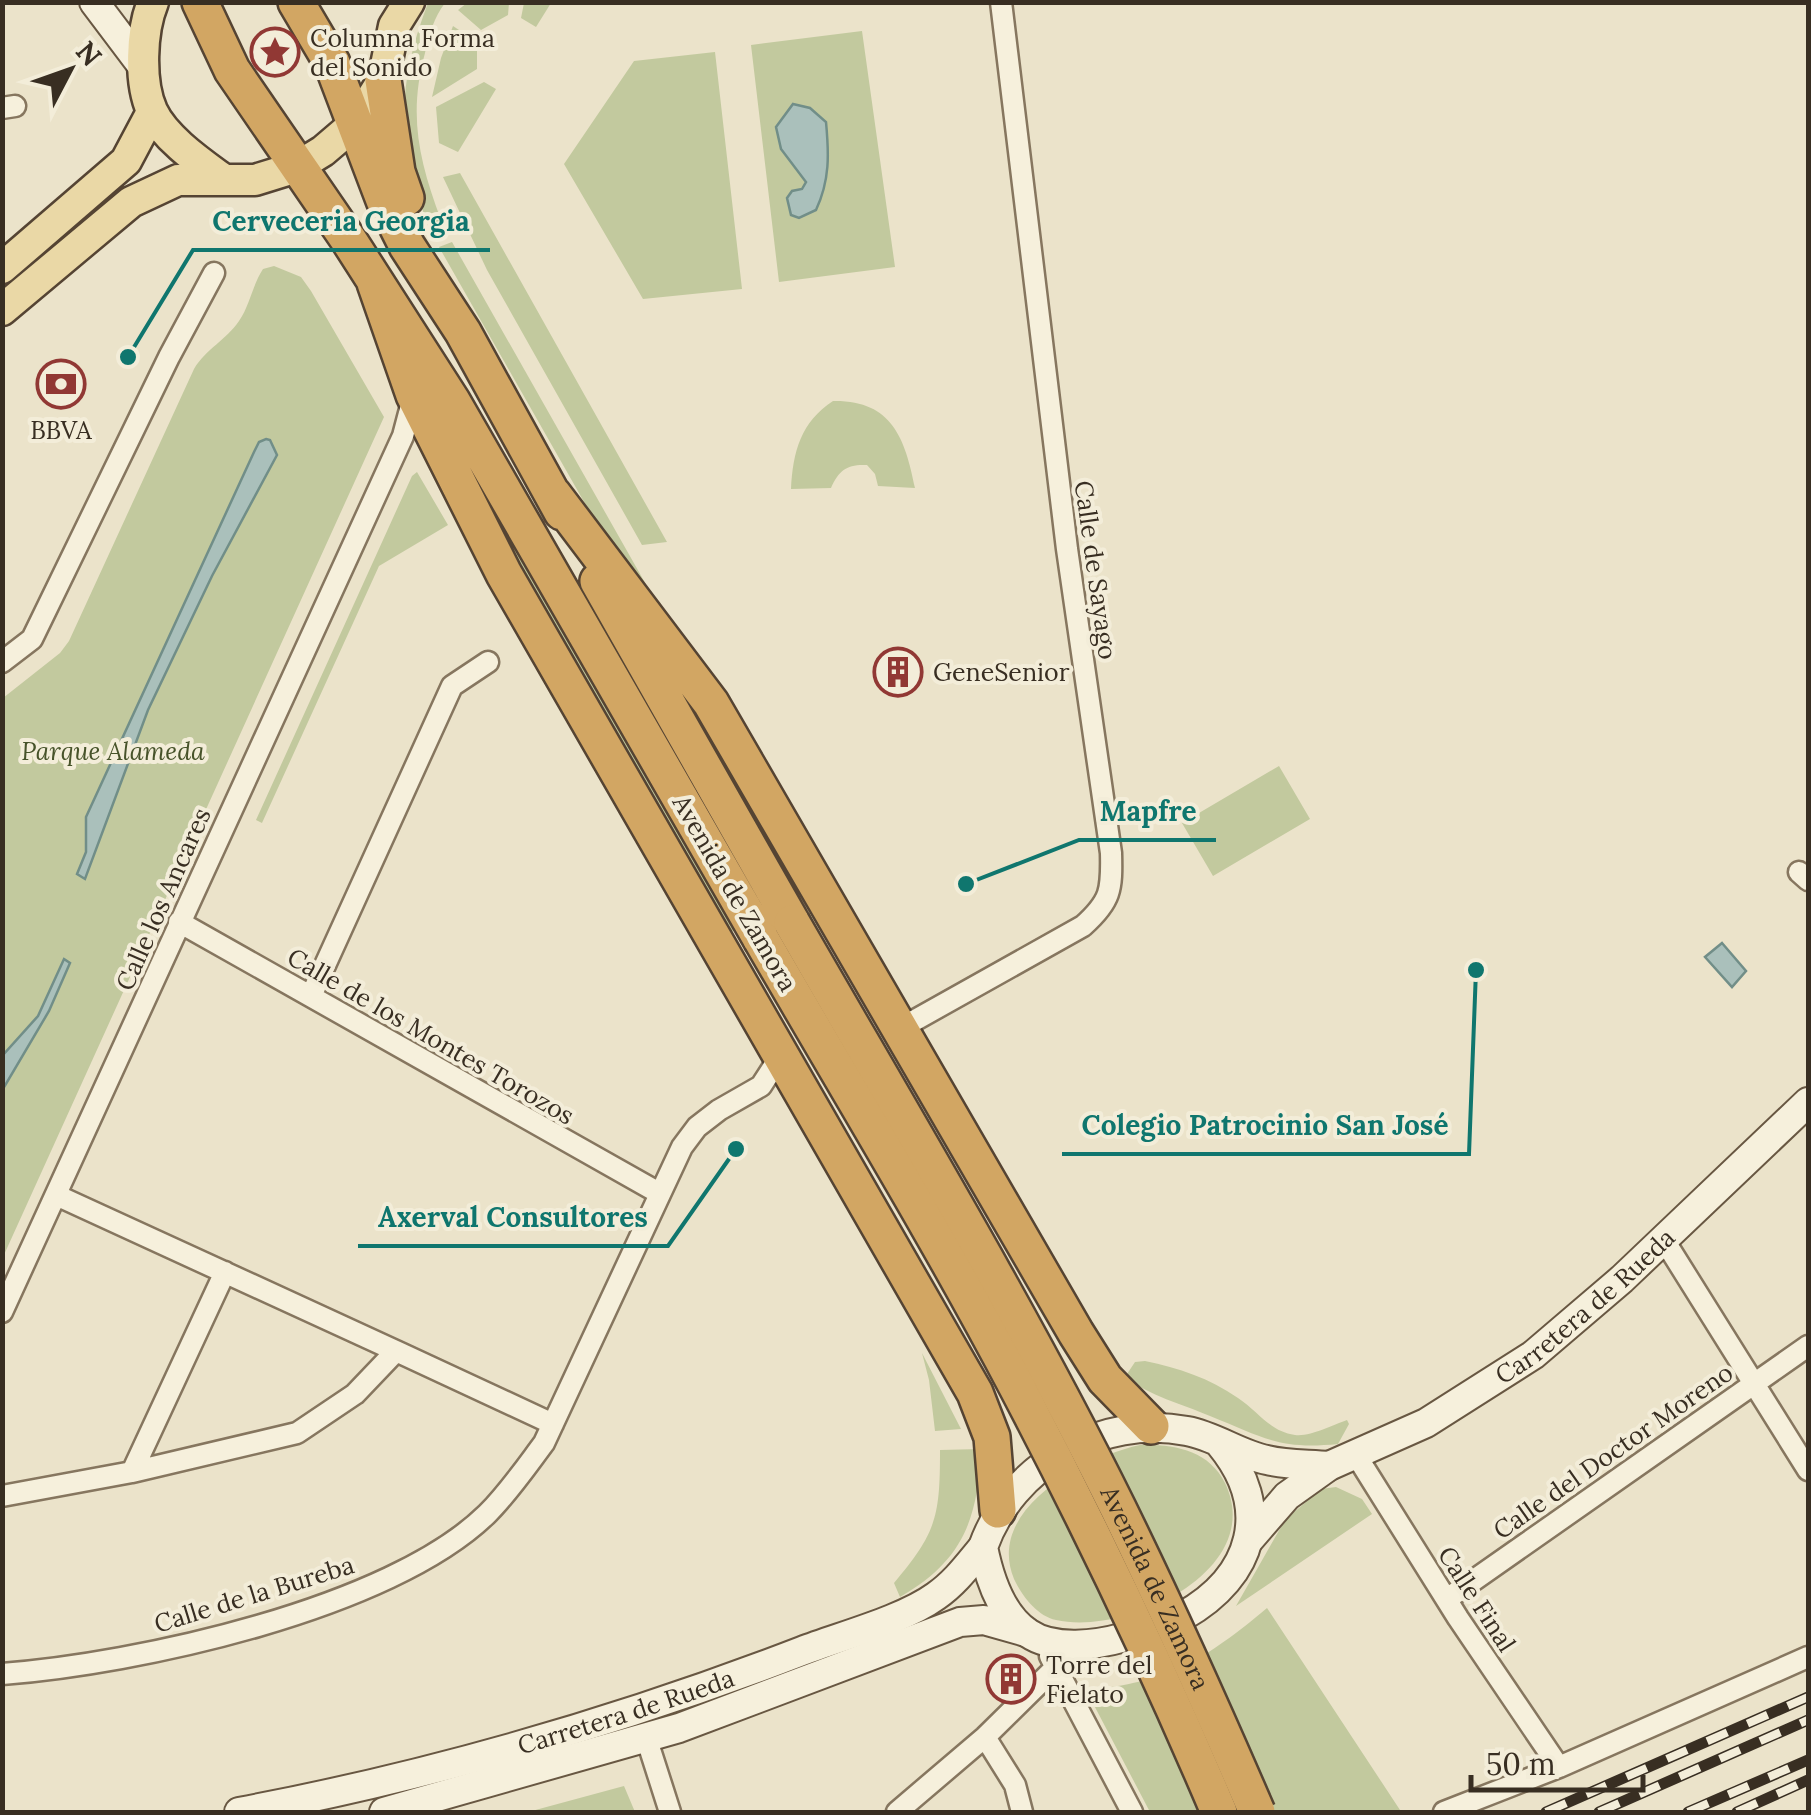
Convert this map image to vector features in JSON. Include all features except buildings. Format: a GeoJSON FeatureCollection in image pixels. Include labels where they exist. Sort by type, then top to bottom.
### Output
{"type":"FeatureCollection","features":[{"type":"Feature","properties":{"kind":"highway","name":"Avenida de Zamora"},"geometry":{"type":"LineString","coordinates":[[200,2],[232,70],[452,401],[777,931],[975,1244],[1117,1506],[1257,1812]]}},
{"type":"Feature","properties":{"kind":"highway","name":"Avenida de Zamora"},"geometry":{"type":"LineString","coordinates":[[296,2],[332,63],[384,200],[553,494],[1087,1523],[1219,1812]]}},
{"type":"Feature","properties":{"kind":"highway"},"geometry":{"type":"LineString","coordinates":[[383,80],[397,172],[421,240],[462,332]]}},
{"type":"Feature","properties":{"kind":"highway"},"geometry":{"type":"LineString","coordinates":[[376,283],[414,396],[504,574],[975,1393],[992,1437],[998,1510]]}},
{"type":"Feature","properties":{"kind":"highway"},"geometry":{"type":"LineString","coordinates":[[553,494],[711,703],[1105,1380],[1151,1426]]}},
{"type":"Feature","properties":{"kind":"main road"},"geometry":{"type":"LineString","coordinates":[[154,2],[145,23],[144,68],[152,112],[186,152],[220,178]]}},
{"type":"Feature","properties":{"kind":"main road"},"geometry":{"type":"LineString","coordinates":[[2,310],[132,202],[178,180],[256,180],[297,168],[357,122],[383,80],[397,10]]}},
{"type":"Feature","properties":{"kind":"main road"},"geometry":{"type":"LineString","coordinates":[[2,268],[126,161],[152,112]]}},
{"type":"Feature","properties":{"kind":"street"},"geometry":{"type":"LineString","coordinates":[[94,2],[144,68]]}},
{"type":"Feature","properties":{"kind":"street","name":"Calle de Sayago"},"geometry":{"type":"LineString","coordinates":[[902,1028],[1083,926],[1104,908],[1112,886],[1111,852],[1067,550],[1001,2]]}},
{"type":"Feature","properties":{"kind":"street"},"geometry":{"type":"LineString","coordinates":[[2,662],[32,639],[160,374],[214,273]]}},
{"type":"Feature","properties":{"kind":"street","name":"Calle los Ancares"},"geometry":{"type":"LineString","coordinates":[[2,1312],[403,436],[414,396]]}},
{"type":"Feature","properties":{"kind":"street"},"geometry":{"type":"LineString","coordinates":[[311,996],[452,686],[488,662]]}},
{"type":"Feature","properties":{"kind":"street","name":"Calle de los Montes Torozos"},"geometry":{"type":"LineString","coordinates":[[180,922],[658,1193]]}},
{"type":"Feature","properties":{"kind":"street","name":"Calle de la Bureba"},"geometry":{"type":"LineString","coordinates":[[2,1674],[126,1658],[198,1641],[347,1595],[416,1564],[485,1516],[516,1481],[554,1424],[682,1147],[718,1110],[761,1086],[780,1055]]}},
{"type":"Feature","properties":{"kind":"street","name":"Carretera de Rueda"},"geometry":{"type":"LineString","coordinates":[[1247,1542],[1287,1496],[1329,1466],[1434,1418],[1533,1355],[1664,1240],[1808,1102]]}},
{"type":"Feature","properties":{"kind":"street"},"geometry":{"type":"LineString","coordinates":[[56,1195],[554,1424]]}},
{"type":"Feature","properties":{"kind":"street"},"geometry":{"type":"LineString","coordinates":[[1664,1240],[1808,1470]]}},
{"type":"Feature","properties":{"kind":"street"},"geometry":{"type":"LineString","coordinates":[[132,1472],[225,1272]]}},
{"type":"Feature","properties":{"kind":"street","name":"Calle del Doctor Moreno"},"geometry":{"type":"LineString","coordinates":[[1446,1599],[1808,1346]]}},
{"type":"Feature","properties":{"kind":"street"},"geometry":{"type":"LineString","coordinates":[[2,1496],[132,1472],[297,1433],[355,1394],[396,1351]]}},
{"type":"Feature","properties":{"kind":"street"},"geometry":{"type":"LineString","coordinates":[[1034,1636],[1074,1644],[1106,1642],[1180,1617],[1208,1598],[1224,1581],[1247,1542],[1252,1512],[1249,1492],[1237,1465],[1220,1444],[1191,1431],[1151,1426],[1096,1438],[1062,1451],[1020,1482],[998,1510],[983,1547],[999,1598],[1034,1636],[1055,1668],[1132,1812]]}},
{"type":"Feature","properties":{"kind":"street","name":"Carretera de Rueda"},"geometry":{"type":"LineString","coordinates":[[1220,1444],[1266,1460],[1329,1466]]}},
{"type":"Feature","properties":{"kind":"street","name":"Calle Final"},"geometry":{"type":"LineString","coordinates":[[1356,1456],[1559,1767]]}},
{"type":"Feature","properties":{"kind":"street","name":"Carretera de Rueda"},"geometry":{"type":"LineString","coordinates":[[239,1812],[316,1798],[614,1719],[918,1606],[961,1575],[983,1547]]}},
{"type":"Feature","properties":{"kind":"street","name":"Carretera de Rueda"},"geometry":{"type":"LineString","coordinates":[[384,1812],[679,1728],[960,1622],[984,1620],[1034,1636]]}},
{"type":"Feature","properties":{"kind":"street"},"geometry":{"type":"LineString","coordinates":[[1444,1812],[1559,1767],[1808,1657]]}},
{"type":"Feature","properties":{"kind":"street"},"geometry":{"type":"LineString","coordinates":[[897,1812],[985,1737],[1055,1668]]}},
{"type":"Feature","properties":{"kind":"street"},"geometry":{"type":"LineString","coordinates":[[646,1737],[670,1812]]}},
{"type":"Feature","properties":{"kind":"street"},"geometry":{"type":"LineString","coordinates":[[985,1737],[1015,1784],[1022,1812]]}},
{"type":"Feature","properties":{"kind":"green space"},"geometry":{"type":"Polygon","coordinates":[[[428,3],[445,3],[430,33],[417,97],[418,138],[441,220],[428,225],[410,167],[404,114],[410,61],[428,3]]]}},
{"type":"Feature","properties":{"kind":"green space"},"geometry":{"type":"Polygon","coordinates":[[[467,3],[509,3],[508,15],[481,30],[458,10],[467,3]]]}},
{"type":"Feature","properties":{"kind":"green space"},"geometry":{"type":"Polygon","coordinates":[[[524,3],[551,3],[536,27],[521,18],[524,3]]]}},
{"type":"Feature","properties":{"kind":"green space"},"geometry":{"type":"Polygon","coordinates":[[[453,26],[477,42],[477,69],[432,97],[441,58],[453,26]]]}},
{"type":"Feature","properties":{"kind":"green space"},"geometry":{"type":"Polygon","coordinates":[[[862,31],[895,267],[779,282],[751,45],[862,31]]]}},
{"type":"Feature","properties":{"kind":"green space"},"geometry":{"type":"Polygon","coordinates":[[[715,52],[742,289],[643,299],[564,164],[634,61],[715,52]]]}},
{"type":"Feature","properties":{"kind":"green space"},"geometry":{"type":"Polygon","coordinates":[[[484,82],[496,89],[458,152],[439,143],[436,107],[484,82]]]}},
{"type":"Feature","properties":{"kind":"green space"},"geometry":{"type":"Polygon","coordinates":[[[460,173],[667,542],[642,545],[487,270],[443,177],[460,173]]]}},
{"type":"Feature","properties":{"kind":"green space"},"geometry":{"type":"Polygon","coordinates":[[[452,242],[682,648],[608,544],[439,247],[452,242]]]}},
{"type":"Feature","properties":{"kind":"green space","name":"Parque Alameda"},"geometry":{"type":"Polygon","coordinates":[[[274,266],[301,277],[384,417],[3,1257],[3,698],[60,653],[69,641],[194,369],[239,321],[263,269],[274,266]]]}},
{"type":"Feature","properties":{"kind":"green space"},"geometry":{"type":"Polygon","coordinates":[[[421,376],[738,928],[722,937],[500,541],[421,376]]]}},
{"type":"Feature","properties":{"kind":"green space"},"geometry":{"type":"Polygon","coordinates":[[[833,401],[869,407],[892,425],[906,453],[915,488],[878,486],[875,474],[867,465],[860,465],[844,469],[831,488],[791,489],[794,462],[806,428],[833,401]]]}},
{"type":"Feature","properties":{"kind":"green space"},"geometry":{"type":"Polygon","coordinates":[[[417,472],[448,525],[379,566],[262,823],[256,820],[417,472]]]}},
{"type":"Feature","properties":{"kind":"green space"},"geometry":{"type":"Polygon","coordinates":[[[619,593],[811,891],[796,901],[619,593]]]}},
{"type":"Feature","properties":{"kind":"green space"},"geometry":{"type":"Polygon","coordinates":[[[1279,766],[1310,819],[1213,876],[1182,823],[1279,766]]]}},
{"type":"Feature","properties":{"kind":"green space"},"geometry":{"type":"Polygon","coordinates":[[[922,1353],[961,1429],[935,1431],[922,1353]]]}},
{"type":"Feature","properties":{"kind":"green space"},"geometry":{"type":"Polygon","coordinates":[[[1145,1361],[1216,1385],[1286,1433],[1301,1435],[1347,1420],[1349,1424],[1338,1444],[1300,1445],[1258,1436],[1156,1395],[1125,1377],[1135,1362],[1145,1361]]]}},
{"type":"Feature","properties":{"kind":"green space"},"geometry":{"type":"Polygon","coordinates":[[[1140,1445],[1189,1451],[1218,1472],[1233,1515],[1226,1543],[1209,1569],[1183,1590],[1152,1607],[1118,1618],[1085,1622],[1056,1620],[1036,1610],[1014,1579],[1009,1554],[1014,1530],[1027,1509],[1068,1474],[1140,1445]]]}},
{"type":"Feature","properties":{"kind":"green space"},"geometry":{"type":"Polygon","coordinates":[[[981,1449],[976,1497],[963,1536],[939,1569],[900,1597],[894,1583],[919,1550],[937,1508],[940,1450],[981,1449]]]}},
{"type":"Feature","properties":{"kind":"green space"},"geometry":{"type":"Polygon","coordinates":[[[1336,1487],[1362,1499],[1372,1514],[1236,1606],[1285,1520],[1321,1489],[1336,1487]]]}},
{"type":"Feature","properties":{"kind":"green space"},"geometry":{"type":"Polygon","coordinates":[[[1267,1608],[1400,1810],[1150,1812],[1086,1690],[1140,1681],[1184,1666],[1205,1655],[1267,1608]]]}},
{"type":"Feature","properties":{"kind":"green space"},"geometry":{"type":"Polygon","coordinates":[[[624,1786],[635,1812],[528,1812],[624,1786]]]}},
{"type":"Feature","properties":{"kind":"water"},"geometry":{"type":"Polygon","coordinates":[[[793,104],[810,108],[826,122],[828,145],[821,199],[816,210],[799,218],[791,215],[787,198],[806,182],[781,149],[776,127],[793,104]]]}},
{"type":"Feature","properties":{"kind":"water"},"geometry":{"type":"Polygon","coordinates":[[[266,439],[277,455],[212,576],[148,710],[85,879],[77,874],[86,852],[86,817],[254,452],[259,442],[266,439]]]}},
{"type":"Feature","properties":{"kind":"water"},"geometry":{"type":"Polygon","coordinates":[[[1722,943],[1746,971],[1732,987],[1705,957],[1722,943]]]}},
{"type":"Feature","properties":{"kind":"water"},"geometry":{"type":"Polygon","coordinates":[[[64,959],[70,963],[49,1011],[3,1089],[3,1055],[38,1016],[64,959]]]}},
{"type":"Feature","properties":{"kind":"railway"},"geometry":{"type":"LineString","coordinates":[[1546,1812],[1808,1697]]}},
{"type":"Feature","properties":{"kind":"railway"},"geometry":{"type":"LineString","coordinates":[[1599,1812],[1808,1720]]}},
{"type":"Feature","properties":{"kind":"railway"},"geometry":{"type":"LineString","coordinates":[[1688,1812],[1808,1760]]}},
{"type":"Feature","properties":{"kind":"railway"},"geometry":{"type":"LineString","coordinates":[[1737,1812],[1808,1780]]}},
{"type":"Feature","properties":{"kind":"place","name":"Columna Forma del Sonido"},"geometry":{"type":"Point","coordinates":[275,52]}},
{"type":"Feature","properties":{"kind":"place","name":"Cerveceria Georgia"},"geometry":{"type":"Point","coordinates":[128,357]}},
{"type":"Feature","properties":{"kind":"place","name":"BBVA"},"geometry":{"type":"Point","coordinates":[61,384]}},
{"type":"Feature","properties":{"kind":"place","name":"GeneSenior"},"geometry":{"type":"Point","coordinates":[898,672]}},
{"type":"Feature","properties":{"kind":"place","name":"Mapfre"},"geometry":{"type":"Point","coordinates":[966,884]}},
{"type":"Feature","properties":{"kind":"place","name":"Colegio Patrocinio San José"},"geometry":{"type":"Point","coordinates":[1476,970]}},
{"type":"Feature","properties":{"kind":"place","name":"Axerval Consultores"},"geometry":{"type":"Point","coordinates":[736,1149]}},
{"type":"Feature","properties":{"kind":"place","name":"Torre del Fielato"},"geometry":{"type":"Point","coordinates":[1011,1679]}}]}
